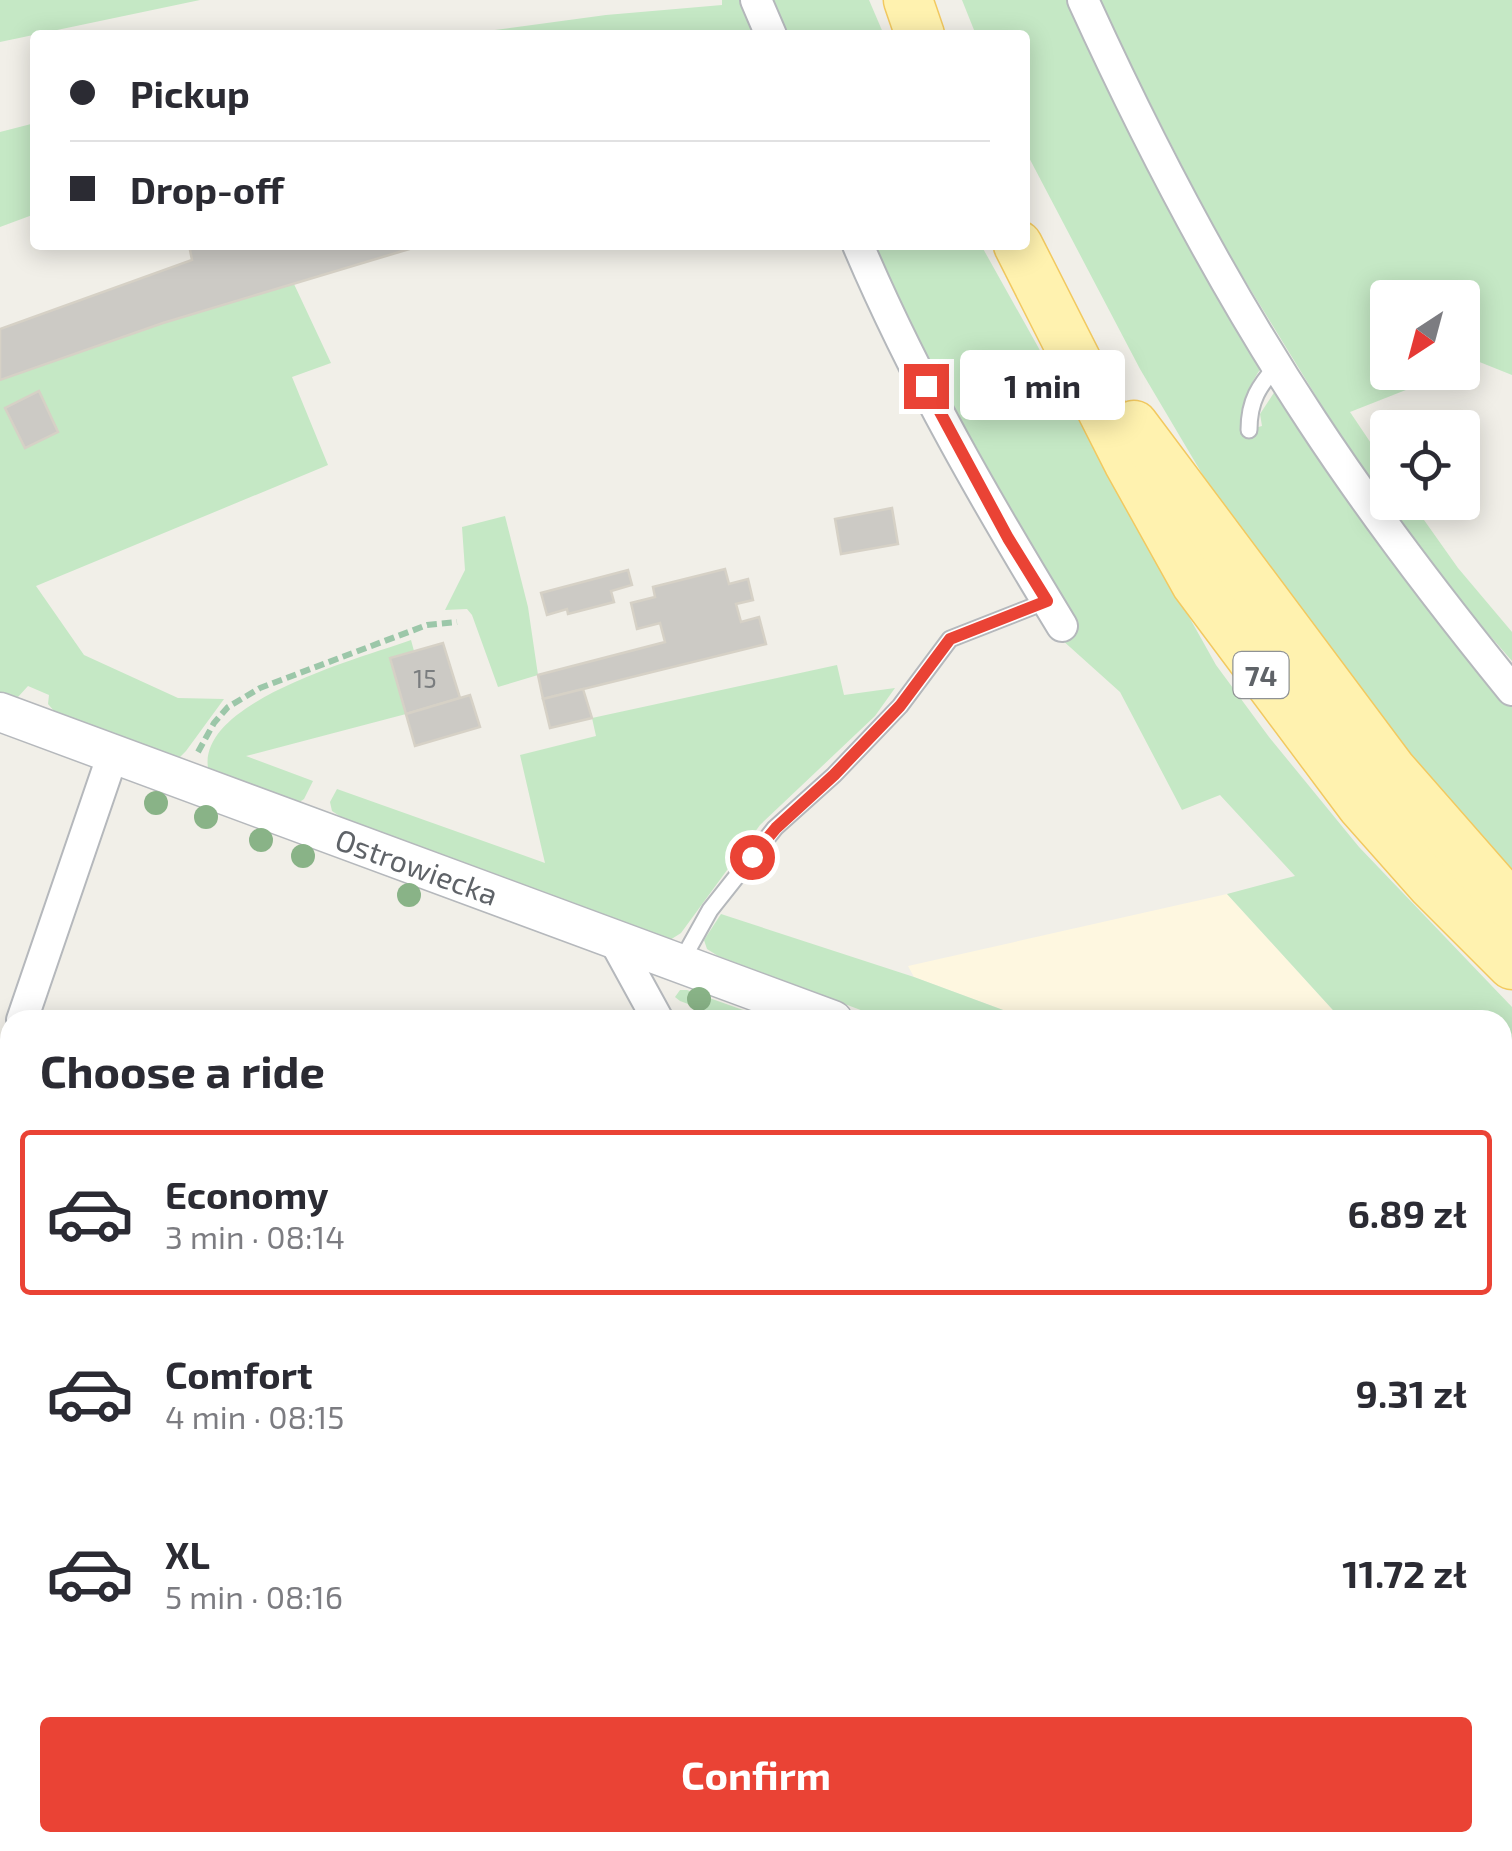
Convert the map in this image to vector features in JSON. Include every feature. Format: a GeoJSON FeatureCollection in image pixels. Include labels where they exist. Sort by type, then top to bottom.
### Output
{"type":"FeatureCollection","features":[{"type":"Feature","properties":{"kind":"main road"},"geometry":{"type":"LineString","coordinates":[[908,0],[918,30]]}},
{"type":"Feature","properties":{"kind":"main road","name":"74"},"geometry":{"type":"LineString","coordinates":[[1021,250],[1128,462],[1196,584],[1361,805],[1432,885],[1512,965]]}},
{"type":"Feature","properties":{"kind":"main road","name":"74"},"geometry":{"type":"LineString","coordinates":[[1070,343],[1198,505],[1308,661],[1392,770],[1512,907]]}},
{"type":"Feature","properties":{"kind":"street"},"geometry":{"type":"LineString","coordinates":[[756,0],[769,30]]}},
{"type":"Feature","properties":{"kind":"street"},"geometry":{"type":"LineString","coordinates":[[1083,0],[1134,112],[1209,250],[1312,421],[1458,623],[1512,690]]}},
{"type":"Feature","properties":{"kind":"street"},"geometry":{"type":"LineString","coordinates":[[860,250],[895,329],[1008,538],[1054,614]]}},
{"type":"Feature","properties":{"kind":"street","name":"Ostrowiecka"},"geometry":{"type":"LineString","coordinates":[[0,712],[806,1010]]}},
{"type":"Feature","properties":{"kind":"street"},"geometry":{"type":"LineString","coordinates":[[25,1010],[113,754]]}},
{"type":"Feature","properties":{"kind":"street"},"geometry":{"type":"LineString","coordinates":[[613,938],[653,1010]]}},
{"type":"Feature","properties":{"kind":"lane"},"geometry":{"type":"LineString","coordinates":[[1249,430],[1249,407],[1256,389],[1278,364]]}},
{"type":"Feature","properties":{"kind":"lane"},"geometry":{"type":"LineString","coordinates":[[680,963],[710,910],[776,828],[900,706],[950,639],[1054,614]]}},
{"type":"Feature","properties":{"kind":"path"},"geometry":{"type":"LineString","coordinates":[[185,780],[214,723],[240,698],[428,624],[457,622]]}},
{"type":"Feature","properties":{"kind":"shaded area"},"geometry":{"type":"Polygon","coordinates":[[[1227,894],[1333,1010],[1003,1010],[914,977],[908,966],[1227,894]]]}},
{"type":"Feature","properties":{"kind":"green space"},"geometry":{"type":"Polygon","coordinates":[[[0,0],[200,0],[57,30],[30,30],[30,36],[0,42],[0,0]]]}},
{"type":"Feature","properties":{"kind":"green space"},"geometry":{"type":"Polygon","coordinates":[[[722,0],[748,0],[760,30],[494,30],[606,15],[722,5],[722,0]]]}},
{"type":"Feature","properties":{"kind":"green space"},"geometry":{"type":"Polygon","coordinates":[[[768,0],[869,0],[882,30],[780,30],[768,0]]]}},
{"type":"Feature","properties":{"kind":"green space"},"geometry":{"type":"Polygon","coordinates":[[[962,0],[1069,0],[1263,365],[1246,397],[1240,432],[1262,426],[1260,414],[1277,388],[1370,512],[1370,520],[1376,520],[1512,702],[1512,882],[1433,788],[1214,494],[1140,369],[1030,160],[1030,30],[974,30],[962,0]]]}},
{"type":"Feature","properties":{"kind":"green space"},"geometry":{"type":"Polygon","coordinates":[[[1098,0],[1512,0],[1512,375],[1480,362],[1480,280],[1370,280],[1370,390],[1406,390],[1350,412],[1370,442],[1370,478],[1217,235],[1098,0]]]}},
{"type":"Feature","properties":{"kind":"green space"},"geometry":{"type":"Polygon","coordinates":[[[30,124],[30,216],[0,227],[0,132],[30,124]]]}},
{"type":"Feature","properties":{"kind":"green space"},"geometry":{"type":"Polygon","coordinates":[[[872,250],[984,250],[1216,665],[1359,847],[1512,1010],[1333,1010],[1227,894],[1295,876],[1220,795],[1182,810],[1120,692],[1051,630],[964,436],[872,250]]]}},
{"type":"Feature","properties":{"kind":"green space"},"geometry":{"type":"Polygon","coordinates":[[[294,284],[331,363],[292,377],[328,465],[36,586],[84,655],[178,698],[224,699],[180,757],[54,711],[48,704],[49,695],[28,686],[18,697],[0,692],[0,380],[163,323],[294,284]]]}},
{"type":"Feature","properties":{"kind":"green space"},"geometry":{"type":"Polygon","coordinates":[[[505,516],[528,607],[538,675],[498,687],[472,615],[467,609],[445,610],[465,570],[462,527],[505,516]]]}},
{"type":"Feature","properties":{"kind":"green space"},"geometry":{"type":"Polygon","coordinates":[[[1401,520],[1424,520],[1512,632],[1512,661],[1465,607],[1401,520]]]}},
{"type":"Feature","properties":{"kind":"green space"},"geometry":{"type":"Polygon","coordinates":[[[411,640],[414,651],[390,658],[406,714],[246,756],[313,781],[298,803],[208,768],[212,744],[228,722],[255,703],[322,671],[411,640]]]}},
{"type":"Feature","properties":{"kind":"green space"},"geometry":{"type":"Polygon","coordinates":[[[837,665],[844,695],[895,688],[875,716],[760,825],[681,933],[670,940],[344,819],[332,811],[330,802],[337,789],[545,863],[520,755],[596,736],[592,718],[837,665]]]}},
{"type":"Feature","properties":{"kind":"green space"},"geometry":{"type":"Polygon","coordinates":[[[721,914],[1003,1010],[861,1010],[718,956],[707,949],[704,940],[721,914]]]}},
{"type":"Feature","properties":{"kind":"green space"},"geometry":{"type":"Polygon","coordinates":[[[680,990],[687,990],[743,1010],[704,1010],[675,997],[680,990]]]}},
{"type":"Feature","properties":{"kind":"building"},"geometry":{"type":"Polygon","coordinates":[[[190,250],[406,250],[163,323],[0,380],[0,329],[192,260],[190,250]]]}},
{"type":"Feature","properties":{"kind":"building"},"geometry":{"type":"Polygon","coordinates":[[[39,391],[58,432],[25,448],[5,408],[39,391]]]}},
{"type":"Feature","properties":{"kind":"building"},"geometry":{"type":"Polygon","coordinates":[[[892,508],[898,544],[841,554],[835,519],[892,508]]]}},
{"type":"Feature","properties":{"kind":"building"},"geometry":{"type":"Polygon","coordinates":[[[725,569],[729,584],[748,579],[753,600],[736,604],[741,622],[759,617],[766,644],[543,699],[538,675],[665,642],[660,623],[637,629],[631,603],[655,597],[653,587],[725,569]]]}},
{"type":"Feature","properties":{"kind":"building"},"geometry":{"type":"Polygon","coordinates":[[[628,570],[632,585],[611,591],[614,602],[568,614],[567,609],[547,615],[541,593],[628,570]]]}},
{"type":"Feature","properties":{"kind":"building"},"geometry":{"type":"Polygon","coordinates":[[[443,643],[460,698],[406,714],[390,658],[443,643]]]}},
{"type":"Feature","properties":{"kind":"building"},"geometry":{"type":"Polygon","coordinates":[[[583,689],[592,718],[550,728],[543,699],[583,689]]]}},
{"type":"Feature","properties":{"kind":"building"},"geometry":{"type":"Polygon","coordinates":[[[470,695],[480,727],[415,746],[406,714],[470,695]]]}},
{"type":"Feature","properties":{"kind":"route"},"geometry":{"type":"LineString","coordinates":[[752,857],[776,828],[900,706],[950,639],[1047,601],[1008,538],[926,386]]}}]}
